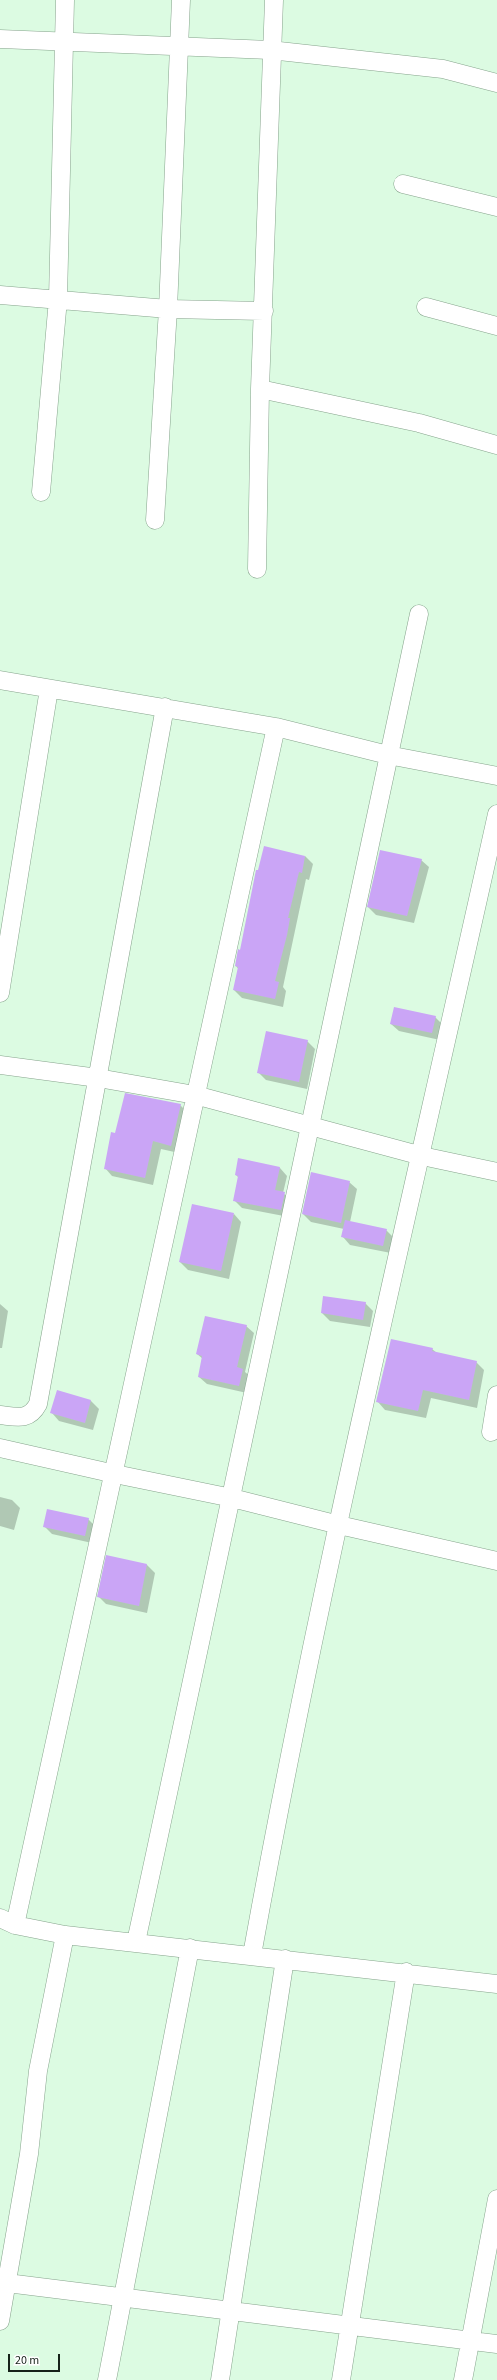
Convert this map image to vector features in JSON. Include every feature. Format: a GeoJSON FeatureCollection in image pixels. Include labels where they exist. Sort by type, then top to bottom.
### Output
{"type":"FeatureCollection","features":[{"type":"Feature","properties":{"kind":"street"},"geometry":{"type":"LineString","coordinates":[[41,492],[58,299],[65,0]]}},
{"type":"Feature","properties":{"kind":"street"},"geometry":{"type":"LineString","coordinates":[[155,520],[168,309],[177,48],[181,0]]}},
{"type":"Feature","properties":{"kind":"street"},"geometry":{"type":"LineString","coordinates":[[257,569],[260,389],[264,311],[270,50],[274,0]]}},
{"type":"Feature","properties":{"kind":"street"},"geometry":{"type":"LineString","coordinates":[[0,40],[177,48],[270,50],[443,69],[497,83]]}},
{"type":"Feature","properties":{"kind":"street"},"geometry":{"type":"LineString","coordinates":[[403,184],[497,207]]}},
{"type":"Feature","properties":{"kind":"street"},"geometry":{"type":"LineString","coordinates":[[0,295],[168,309],[264,311]]}},
{"type":"Feature","properties":{"kind":"street"},"geometry":{"type":"LineString","coordinates":[[426,307],[497,326]]}},
{"type":"Feature","properties":{"kind":"street"},"geometry":{"type":"LineString","coordinates":[[260,389],[419,423],[497,445]]}},
{"type":"Feature","properties":{"kind":"street"},"geometry":{"type":"LineString","coordinates":[[136,1942],[232,1498],[308,1124],[419,614]]}},
{"type":"Feature","properties":{"kind":"street"},"geometry":{"type":"LineString","coordinates":[[0,680],[276,727],[388,755],[497,776]]}},
{"type":"Feature","properties":{"kind":"street"},"geometry":{"type":"LineString","coordinates":[[0,993],[49,689]]}},
{"type":"Feature","properties":{"kind":"street"},"geometry":{"type":"LineString","coordinates":[[0,1415],[23,1418],[30,1415],[38,1404],[165,707]]}},
{"type":"Feature","properties":{"kind":"street"},"geometry":{"type":"LineString","coordinates":[[276,727],[195,1095],[115,1474],[7,1922],[64,1935],[285,1958],[497,1984]]}},
{"type":"Feature","properties":{"kind":"street"},"geometry":{"type":"LineString","coordinates":[[252,1955],[271,1854],[339,1526],[497,814]]}},
{"type":"Feature","properties":{"kind":"street"},"geometry":{"type":"LineString","coordinates":[[0,1065],[98,1078],[195,1095],[308,1124],[422,1156],[497,1172]]}},
{"type":"Feature","properties":{"kind":"street"},"geometry":{"type":"LineString","coordinates":[[491,1432],[497,1395]]}},
{"type":"Feature","properties":{"kind":"street"},"geometry":{"type":"LineString","coordinates":[[0,1448],[232,1498],[339,1526],[497,1561]]}},
{"type":"Feature","properties":{"kind":"street"},"geometry":{"type":"LineString","coordinates":[[0,2321],[29,2154],[38,2071],[64,1935]]}},
{"type":"Feature","properties":{"kind":"street"},"geometry":{"type":"LineString","coordinates":[[107,2380],[190,1948]]}},
{"type":"Feature","properties":{"kind":"street"},"geometry":{"type":"LineString","coordinates":[[220,2380],[285,1958]]}},
{"type":"Feature","properties":{"kind":"street"},"geometry":{"type":"LineString","coordinates":[[341,2380],[406,1972]]}},
{"type":"Feature","properties":{"kind":"street"},"geometry":{"type":"LineString","coordinates":[[463,2380],[497,2199]]}},
{"type":"Feature","properties":{"kind":"street"},"geometry":{"type":"LineString","coordinates":[[7,2283],[497,2344]]}},
{"type":"Feature","properties":{"kind":"building"},"geometry":{"type":"Polygon","coordinates":[[[264,846],[305,856],[302,873],[299,872],[288,918],[290,918],[287,935],[275,981],[279,982],[275,999],[233,990],[238,967],[235,966],[238,949],[240,950],[256,870],[258,870],[264,846]]]}},
{"type":"Feature","properties":{"kind":"building"},"geometry":{"type":"Polygon","coordinates":[[[380,850],[422,859],[407,916],[367,907],[380,850]]]}},
{"type":"Feature","properties":{"kind":"building"},"geometry":{"type":"Polygon","coordinates":[[[394,1007],[436,1016],[432,1033],[390,1024],[394,1007]]]}},
{"type":"Feature","properties":{"kind":"building"},"geometry":{"type":"Polygon","coordinates":[[[266,1031],[308,1040],[299,1082],[257,1073],[266,1031]]]}},
{"type":"Feature","properties":{"kind":"building"},"geometry":{"type":"Polygon","coordinates":[[[125,1093],[181,1104],[171,1146],[153,1141],[145,1178],[104,1169],[111,1132],[115,1133],[125,1093]]]}},
{"type":"Feature","properties":{"kind":"building"},"geometry":{"type":"Polygon","coordinates":[[[238,1158],[280,1167],[275,1190],[285,1192],[281,1210],[233,1201],[238,1176],[235,1175],[238,1158]]]}},
{"type":"Feature","properties":{"kind":"building"},"geometry":{"type":"Polygon","coordinates":[[[311,1172],[350,1181],[341,1223],[302,1214],[311,1172]]]}},
{"type":"Feature","properties":{"kind":"building"},"geometry":{"type":"Polygon","coordinates":[[[192,1204],[234,1213],[221,1271],[179,1262],[192,1204]]]}},
{"type":"Feature","properties":{"kind":"building"},"geometry":{"type":"Polygon","coordinates":[[[345,1220],[387,1229],[383,1246],[341,1237],[345,1220]]]}},
{"type":"Feature","properties":{"kind":"building"},"geometry":{"type":"Polygon","coordinates":[[[323,1296],[366,1302],[363,1320],[321,1313],[323,1296]]]}},
{"type":"Feature","properties":{"kind":"building"},"geometry":{"type":"Polygon","coordinates":[[[205,1316],[247,1325],[237,1367],[243,1369],[239,1386],[198,1377],[202,1356],[196,1354],[205,1316]]]}},
{"type":"Feature","properties":{"kind":"building"},"geometry":{"type":"Polygon","coordinates":[[[391,1339],[433,1348],[432,1351],[477,1361],[469,1400],[423,1390],[418,1411],[376,1402],[391,1339]]]}},
{"type":"Feature","properties":{"kind":"building"},"geometry":{"type":"Polygon","coordinates":[[[57,1390],[91,1400],[85,1423],[50,1413],[57,1390]]]}},
{"type":"Feature","properties":{"kind":"building"},"geometry":{"type":"Polygon","coordinates":[[[47,1509],[89,1518],[85,1536],[43,1527],[47,1509]]]}},
{"type":"Feature","properties":{"kind":"building"},"geometry":{"type":"Polygon","coordinates":[[[106,1555],[147,1564],[139,1606],[97,1597],[106,1555]]]}}]}
